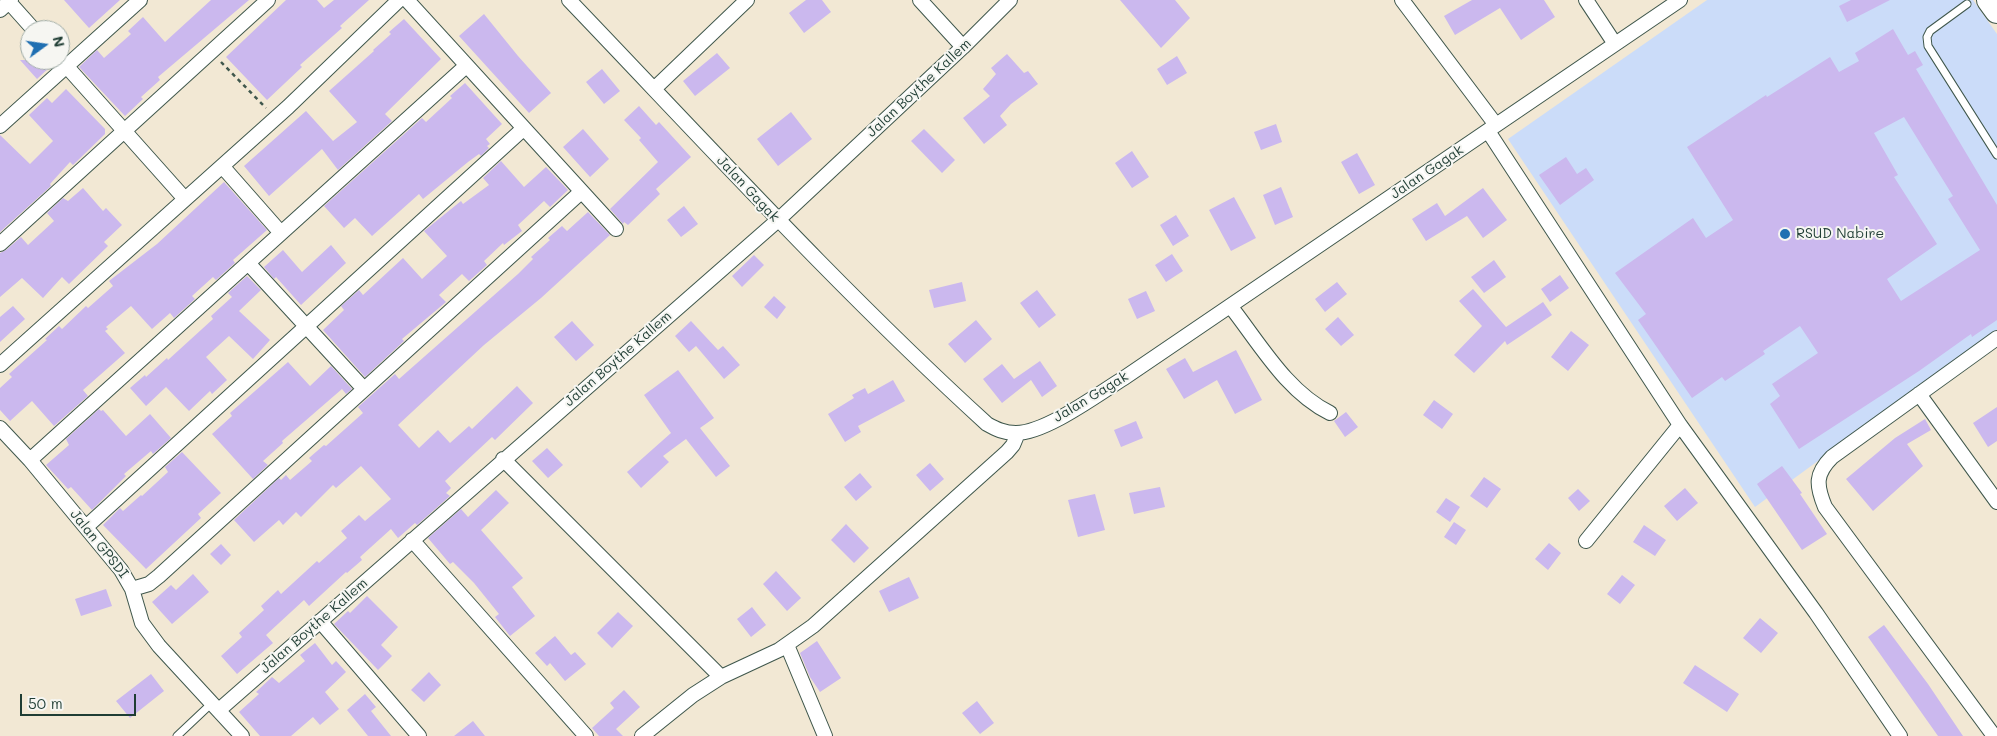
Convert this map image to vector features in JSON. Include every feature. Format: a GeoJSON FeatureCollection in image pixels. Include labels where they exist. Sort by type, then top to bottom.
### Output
{"type":"FeatureCollection","features":[{"type":"Feature","properties":{"kind":"highway"},"geometry":{"type":"LineString","coordinates":[[1978,2],[1997,12]]}},
{"type":"Feature","properties":{"kind":"street"},"geometry":{"type":"LineString","coordinates":[[70,57],[140,0]]}},
{"type":"Feature","properties":{"kind":"street"},"geometry":{"type":"LineString","coordinates":[[0,244],[268,0]]}},
{"type":"Feature","properties":{"kind":"street"},"geometry":{"type":"LineString","coordinates":[[0,365],[276,118],[399,0]]}},
{"type":"Feature","properties":{"kind":"street"},"geometry":{"type":"LineString","coordinates":[[407,0],[616,229]]}},
{"type":"Feature","properties":{"kind":"street","name":"Jalan Gagak"},"geometry":{"type":"LineString","coordinates":[[569,0],[778,220],[918,361],[987,424],[998,431],[1018,433],[1039,427],[1072,411],[1231,307],[1680,0]]}},
{"type":"Feature","properties":{"kind":"street"},"geometry":{"type":"LineString","coordinates":[[654,89],[747,0]]}},
{"type":"Feature","properties":{"kind":"street"},"geometry":{"type":"LineString","coordinates":[[920,0],[963,47]]}},
{"type":"Feature","properties":{"kind":"street","name":"Jalan Boythe Kallem"},"geometry":{"type":"LineString","coordinates":[[215,707],[320,621],[778,220],[963,47],[1010,0]]}},
{"type":"Feature","properties":{"kind":"street"},"geometry":{"type":"LineString","coordinates":[[1402,0],[1492,128],[1680,425],[1816,613],[1900,736]]}},
{"type":"Feature","properties":{"kind":"street"},"geometry":{"type":"LineString","coordinates":[[1586,0],[1615,44]]}},
{"type":"Feature","properties":{"kind":"street"},"geometry":{"type":"LineString","coordinates":[[7,4],[24,20]]}},
{"type":"Feature","properties":{"kind":"street"},"geometry":{"type":"LineString","coordinates":[[30,460],[466,66]]}},
{"type":"Feature","properties":{"kind":"street"},"geometry":{"type":"LineString","coordinates":[[0,126],[56,70]]}},
{"type":"Feature","properties":{"kind":"street"},"geometry":{"type":"LineString","coordinates":[[69,70],[185,200]]}},
{"type":"Feature","properties":{"kind":"street"},"geometry":{"type":"LineString","coordinates":[[86,527],[523,128]]}},
{"type":"Feature","properties":{"kind":"street"},"geometry":{"type":"LineString","coordinates":[[222,166],[281,233]]}},
{"type":"Feature","properties":{"kind":"street"},"geometry":{"type":"LineString","coordinates":[[132,589],[149,584],[159,576],[581,192]]}},
{"type":"Feature","properties":{"kind":"street"},"geometry":{"type":"LineString","coordinates":[[248,263],[364,389]]}},
{"type":"Feature","properties":{"kind":"street"},"geometry":{"type":"LineString","coordinates":[[1231,307],[1300,393],[1315,406],[1330,413]]}},
{"type":"Feature","properties":{"kind":"street"},"geometry":{"type":"LineString","coordinates":[[1994,736],[1825,507],[1818,481],[1820,472],[1832,457],[1997,338]]}},
{"type":"Feature","properties":{"kind":"street"},"geometry":{"type":"LineString","coordinates":[[1919,394],[1997,502]]}},
{"type":"Feature","properties":{"kind":"street"},"geometry":{"type":"LineString","coordinates":[[1586,541],[1680,425]]}},
{"type":"Feature","properties":{"kind":"street","name":"Jalan GPSDI"},"geometry":{"type":"LineString","coordinates":[[0,428],[30,460],[121,570],[132,589],[142,623],[159,646],[242,736]]}},
{"type":"Feature","properties":{"kind":"street"},"geometry":{"type":"LineString","coordinates":[[642,736],[693,695],[722,677],[787,645],[826,616],[1000,459],[1013,445],[1018,433]]}},
{"type":"Feature","properties":{"kind":"street"},"geometry":{"type":"LineString","coordinates":[[503,459],[722,677]]}},
{"type":"Feature","properties":{"kind":"street"},"geometry":{"type":"LineString","coordinates":[[412,540],[586,736]]}},
{"type":"Feature","properties":{"kind":"street"},"geometry":{"type":"LineString","coordinates":[[320,621],[419,736]]}},
{"type":"Feature","properties":{"kind":"street"},"geometry":{"type":"LineString","coordinates":[[787,645],[825,736]]}},
{"type":"Feature","properties":{"kind":"lane"},"geometry":{"type":"LineString","coordinates":[[1978,2],[1930,31],[1927,37],[1928,46],[1997,155]]}},
{"type":"Feature","properties":{"kind":"lane"},"geometry":{"type":"LineString","coordinates":[[177,736],[215,707]]}},
{"type":"Feature","properties":{"kind":"path"},"geometry":{"type":"LineString","coordinates":[[211,52],[276,118]]}},
{"type":"Feature","properties":{"kind":"shaded area","name":"RSUD Nabire"},"geometry":{"type":"Polygon","coordinates":[[[1707,0],[1973,0],[1997,34],[1997,330],[1755,507],[1508,139],[1707,0]]]}},
{"type":"Feature","properties":{"kind":"building"},"geometry":{"type":"Polygon","coordinates":[[[64,0],[120,0],[89,28],[64,0]]]}},
{"type":"Feature","properties":{"kind":"building"},"geometry":{"type":"Polygon","coordinates":[[[211,0],[249,0],[158,77],[160,80],[141,97],[143,99],[125,116],[79,67],[97,50],[104,58],[131,34],[128,31],[143,17],[165,42],[211,0]]]}},
{"type":"Feature","properties":{"kind":"building"},"geometry":{"type":"Polygon","coordinates":[[[286,0],[317,0],[324,8],[334,0],[369,0],[340,26],[342,28],[300,65],[302,67],[267,100],[226,57],[286,0]]]}},
{"type":"Feature","properties":{"kind":"building"},"geometry":{"type":"Polygon","coordinates":[[[806,0],[822,0],[831,12],[804,33],[789,13],[806,0]]]}},
{"type":"Feature","properties":{"kind":"building"},"geometry":{"type":"Polygon","coordinates":[[[1120,0],[1175,0],[1190,18],[1161,48],[1120,0]]]}},
{"type":"Feature","properties":{"kind":"building"},"geometry":{"type":"Polygon","coordinates":[[[1472,0],[1544,0],[1555,17],[1521,40],[1500,8],[1455,35],[1444,16],[1472,0]]]}},
{"type":"Feature","properties":{"kind":"building"},"geometry":{"type":"Polygon","coordinates":[[[1851,0],[1890,0],[1847,22],[1839,6],[1851,0]]]}},
{"type":"Feature","properties":{"kind":"building"},"geometry":{"type":"Polygon","coordinates":[[[484,14],[551,93],[529,113],[459,36],[484,14]]]}},
{"type":"Feature","properties":{"kind":"building"},"geometry":{"type":"Polygon","coordinates":[[[404,19],[441,59],[385,114],[392,121],[338,170],[322,149],[269,196],[244,166],[306,111],[333,141],[357,122],[329,91],[374,51],[391,34],[389,32],[404,19]]]}},
{"type":"Feature","properties":{"kind":"building"},"geometry":{"type":"Polygon","coordinates":[[[1893,29],[1908,55],[1915,51],[1923,65],[1916,69],[1997,205],[1997,320],[1972,337],[1971,334],[1919,371],[1799,449],[1770,404],[1780,396],[1772,384],[1818,353],[1800,326],[1763,351],[1765,354],[1725,381],[1722,377],[1692,398],[1638,320],[1646,314],[1615,273],[1693,218],[1706,238],[1733,220],[1687,147],[1766,95],[1767,97],[1830,57],[1839,72],[1859,61],[1855,53],[1893,29]],[[1904,117],[1874,133],[1898,175],[1894,177],[1937,244],[1887,279],[1901,301],[1980,250],[1948,199],[1953,196],[1904,117]]]}},
{"type":"Feature","properties":{"kind":"building"},"geometry":{"type":"Polygon","coordinates":[[[717,53],[730,68],[695,96],[683,81],[717,53]]]}},
{"type":"Feature","properties":{"kind":"building"},"geometry":{"type":"Polygon","coordinates":[[[1007,54],[1024,73],[1028,71],[1038,84],[1011,104],[1000,116],[1007,125],[984,144],[963,118],[990,96],[983,89],[996,74],[991,68],[1007,54]]]}},
{"type":"Feature","properties":{"kind":"building"},"geometry":{"type":"Polygon","coordinates":[[[1177,56],[1187,73],[1167,85],[1157,69],[1177,56]]]}},
{"type":"Feature","properties":{"kind":"building"},"geometry":{"type":"Polygon","coordinates":[[[602,69],[620,91],[604,104],[586,82],[602,69]]]}},
{"type":"Feature","properties":{"kind":"building"},"geometry":{"type":"Polygon","coordinates":[[[29,70],[47,70],[37,79],[29,70]]]}},
{"type":"Feature","properties":{"kind":"building"},"geometry":{"type":"Polygon","coordinates":[[[465,83],[502,124],[486,139],[490,144],[487,146],[489,148],[481,156],[479,154],[468,162],[423,199],[419,194],[372,236],[355,218],[344,228],[324,206],[422,118],[426,122],[465,83]]]}},
{"type":"Feature","properties":{"kind":"building"},"geometry":{"type":"Polygon","coordinates":[[[66,89],[105,129],[105,134],[73,165],[70,162],[50,184],[51,186],[0,232],[0,135],[30,164],[53,141],[29,115],[47,98],[52,103],[66,89]]]}},
{"type":"Feature","properties":{"kind":"building"},"geometry":{"type":"Polygon","coordinates":[[[639,106],[656,125],[659,122],[691,157],[656,189],[660,194],[628,225],[624,222],[623,224],[610,209],[658,162],[639,140],[641,138],[624,120],[639,106]]]}},
{"type":"Feature","properties":{"kind":"building"},"geometry":{"type":"Polygon","coordinates":[[[791,112],[812,139],[778,166],[757,139],[791,112]]]}},
{"type":"Feature","properties":{"kind":"building"},"geometry":{"type":"Polygon","coordinates":[[[1276,124],[1282,142],[1261,150],[1254,132],[1276,124]]]}},
{"type":"Feature","properties":{"kind":"building"},"geometry":{"type":"Polygon","coordinates":[[[583,129],[609,159],[590,177],[563,147],[583,129]]]}},
{"type":"Feature","properties":{"kind":"building"},"geometry":{"type":"Polygon","coordinates":[[[924,129],[955,160],[942,173],[911,141],[924,129]]]}},
{"type":"Feature","properties":{"kind":"building"},"geometry":{"type":"Polygon","coordinates":[[[1132,151],[1149,177],[1132,188],[1115,163],[1132,151]]]}},
{"type":"Feature","properties":{"kind":"building"},"geometry":{"type":"Polygon","coordinates":[[[1357,153],[1375,185],[1359,194],[1341,162],[1357,153]]]}},
{"type":"Feature","properties":{"kind":"building"},"geometry":{"type":"Polygon","coordinates":[[[1566,157],[1577,174],[1586,168],[1594,180],[1560,205],[1539,175],[1566,157]]]}},
{"type":"Feature","properties":{"kind":"building"},"geometry":{"type":"Polygon","coordinates":[[[501,161],[524,187],[546,167],[568,190],[550,207],[544,201],[518,225],[522,231],[504,245],[503,243],[484,261],[487,265],[469,281],[462,274],[439,295],[446,302],[402,339],[404,341],[365,377],[323,330],[344,310],[341,306],[359,290],[363,295],[403,258],[422,279],[447,256],[424,231],[461,201],[463,204],[489,185],[483,178],[501,161]]]}},
{"type":"Feature","properties":{"kind":"building"},"geometry":{"type":"Polygon","coordinates":[[[224,182],[267,230],[233,260],[235,263],[216,280],[213,277],[192,296],[195,299],[174,318],[170,313],[152,329],[131,306],[106,327],[108,329],[105,331],[125,353],[83,390],[88,396],[54,426],[32,401],[10,421],[0,410],[0,388],[12,377],[9,374],[47,340],[45,339],[59,326],[62,329],[86,306],[88,308],[113,286],[109,281],[157,244],[224,182]]]}},
{"type":"Feature","properties":{"kind":"building"},"geometry":{"type":"Polygon","coordinates":[[[1281,187],[1293,217],[1275,225],[1263,195],[1281,187]]]}},
{"type":"Feature","properties":{"kind":"building"},"geometry":{"type":"Polygon","coordinates":[[[83,188],[103,211],[106,208],[122,225],[104,242],[108,246],[69,284],[62,277],[43,298],[22,278],[0,297],[0,253],[21,237],[28,245],[54,221],[47,213],[63,198],[68,201],[83,188]]]}},
{"type":"Feature","properties":{"kind":"building"},"geometry":{"type":"Polygon","coordinates":[[[1483,188],[1507,220],[1483,238],[1467,216],[1426,241],[1412,219],[1437,203],[1445,216],[1483,188]]]}},
{"type":"Feature","properties":{"kind":"building"},"geometry":{"type":"Polygon","coordinates":[[[1234,197],[1256,238],[1231,251],[1209,210],[1234,197]]]}},
{"type":"Feature","properties":{"kind":"building"},"geometry":{"type":"Polygon","coordinates":[[[684,206],[698,224],[681,237],[667,220],[684,206]]]}},
{"type":"Feature","properties":{"kind":"building"},"geometry":{"type":"Polygon","coordinates":[[[588,212],[610,235],[541,298],[484,345],[398,425],[419,448],[438,430],[450,443],[469,426],[472,429],[517,386],[533,403],[495,440],[492,437],[445,481],[451,488],[446,493],[450,496],[417,525],[415,523],[398,538],[391,529],[360,557],[362,560],[309,606],[304,600],[266,635],[273,643],[237,674],[221,656],[242,637],[239,633],[264,610],[261,606],[278,590],[281,594],[317,561],[319,563],[347,538],[341,531],[359,515],[365,521],[391,499],[361,466],[336,488],[333,485],[301,517],[296,512],[283,525],[279,520],[254,542],[234,520],[279,478],[281,480],[286,475],[290,480],[312,461],[309,458],[324,445],[326,446],[363,413],[358,407],[395,374],[399,379],[518,274],[533,259],[531,257],[550,240],[548,238],[562,226],[567,231],[588,212]]]}},
{"type":"Feature","properties":{"kind":"building"},"geometry":{"type":"Polygon","coordinates":[[[1176,215],[1189,236],[1173,246],[1160,225],[1176,215]]]}},
{"type":"Feature","properties":{"kind":"building"},"geometry":{"type":"Polygon","coordinates":[[[331,245],[346,263],[301,305],[276,277],[274,279],[264,267],[283,250],[302,272],[331,245]]]}},
{"type":"Feature","properties":{"kind":"building"},"geometry":{"type":"Polygon","coordinates":[[[1172,254],[1183,271],[1166,282],[1155,265],[1172,254]]]}},
{"type":"Feature","properties":{"kind":"building"},"geometry":{"type":"Polygon","coordinates":[[[754,255],[764,265],[742,287],[732,276],[754,255]]]}},
{"type":"Feature","properties":{"kind":"building"},"geometry":{"type":"Polygon","coordinates":[[[1494,260],[1506,277],[1484,293],[1471,277],[1494,260]]]}},
{"type":"Feature","properties":{"kind":"building"},"geometry":{"type":"Polygon","coordinates":[[[1560,275],[1569,288],[1550,302],[1541,289],[1560,275]]]}},
{"type":"Feature","properties":{"kind":"building"},"geometry":{"type":"Polygon","coordinates":[[[247,276],[261,290],[239,311],[270,340],[253,359],[229,336],[206,357],[227,380],[212,394],[210,391],[189,411],[166,387],[146,406],[130,388],[145,375],[146,377],[167,358],[168,360],[213,319],[211,316],[232,297],[228,293],[247,276]]]}},
{"type":"Feature","properties":{"kind":"building"},"geometry":{"type":"Polygon","coordinates":[[[962,282],[966,301],[934,308],[929,290],[962,282]]]}},
{"type":"Feature","properties":{"kind":"building"},"geometry":{"type":"Polygon","coordinates":[[[1337,282],[1347,294],[1325,312],[1315,299],[1337,282]]]}},
{"type":"Feature","properties":{"kind":"building"},"geometry":{"type":"Polygon","coordinates":[[[1473,289],[1506,327],[1543,302],[1552,315],[1507,345],[1505,341],[1474,373],[1454,355],[1482,326],[1459,301],[1473,289]]]}},
{"type":"Feature","properties":{"kind":"building"},"geometry":{"type":"Polygon","coordinates":[[[1037,290],[1056,315],[1039,328],[1020,303],[1037,290]]]}},
{"type":"Feature","properties":{"kind":"building"},"geometry":{"type":"Polygon","coordinates":[[[1146,291],[1155,311],[1137,319],[1128,299],[1146,291]]]}},
{"type":"Feature","properties":{"kind":"building"},"geometry":{"type":"Polygon","coordinates":[[[774,296],[786,307],[777,319],[764,307],[774,296]]]}},
{"type":"Feature","properties":{"kind":"building"},"geometry":{"type":"Polygon","coordinates":[[[13,306],[25,319],[0,342],[0,317],[13,306]]]}},
{"type":"Feature","properties":{"kind":"building"},"geometry":{"type":"Polygon","coordinates":[[[1338,317],[1354,335],[1341,346],[1325,329],[1338,317]]]}},
{"type":"Feature","properties":{"kind":"building"},"geometry":{"type":"Polygon","coordinates":[[[976,320],[992,339],[965,363],[948,344],[976,320]]]}},
{"type":"Feature","properties":{"kind":"building"},"geometry":{"type":"Polygon","coordinates":[[[572,321],[594,345],[576,361],[554,337],[572,321]]]}},
{"type":"Feature","properties":{"kind":"building"},"geometry":{"type":"Polygon","coordinates":[[[691,321],[718,350],[723,346],[740,365],[724,379],[696,346],[689,352],[675,336],[691,321]]]}},
{"type":"Feature","properties":{"kind":"building"},"geometry":{"type":"Polygon","coordinates":[[[1571,331],[1589,345],[1568,371],[1551,357],[1571,331]]]}},
{"type":"Feature","properties":{"kind":"building"},"geometry":{"type":"Polygon","coordinates":[[[1236,350],[1262,400],[1235,414],[1217,380],[1184,399],[1166,369],[1185,358],[1193,372],[1236,350]]]}},
{"type":"Feature","properties":{"kind":"building"},"geometry":{"type":"Polygon","coordinates":[[[1040,361],[1057,386],[1042,397],[1031,380],[1002,403],[983,379],[1002,364],[1014,379],[1040,361]]]}},
{"type":"Feature","properties":{"kind":"building"},"geometry":{"type":"Polygon","coordinates":[[[288,362],[310,386],[331,366],[352,389],[346,394],[342,389],[282,441],[283,443],[263,461],[268,465],[253,479],[212,434],[232,416],[230,413],[288,362]]]}},
{"type":"Feature","properties":{"kind":"building"},"geometry":{"type":"Polygon","coordinates":[[[678,370],[714,418],[700,428],[730,466],[716,477],[686,439],[663,456],[669,462],[641,488],[627,472],[671,433],[644,395],[678,370]]]}},
{"type":"Feature","properties":{"kind":"building"},"geometry":{"type":"Polygon","coordinates":[[[893,380],[905,401],[858,426],[861,432],[845,442],[828,414],[854,398],[852,395],[865,388],[868,394],[893,380]]]}},
{"type":"Feature","properties":{"kind":"building"},"geometry":{"type":"Polygon","coordinates":[[[1434,400],[1453,414],[1442,429],[1423,415],[1434,400]]]}},
{"type":"Feature","properties":{"kind":"building"},"geometry":{"type":"Polygon","coordinates":[[[1997,407],[1997,441],[1988,447],[1973,423],[1997,407]]]}},
{"type":"Feature","properties":{"kind":"building"},"geometry":{"type":"Polygon","coordinates":[[[99,409],[103,410],[126,436],[150,414],[171,438],[153,454],[151,451],[124,474],[126,476],[92,510],[71,487],[68,489],[46,465],[69,445],[66,439],[99,409]]]}},
{"type":"Feature","properties":{"kind":"building"},"geometry":{"type":"Polygon","coordinates":[[[1346,412],[1358,427],[1345,437],[1334,421],[1346,412]]]}},
{"type":"Feature","properties":{"kind":"building"},"geometry":{"type":"Polygon","coordinates":[[[1925,419],[1931,430],[1907,444],[1923,466],[1873,511],[1846,479],[1895,438],[1925,419]]]}},
{"type":"Feature","properties":{"kind":"building"},"geometry":{"type":"Polygon","coordinates":[[[1136,421],[1143,438],[1121,447],[1114,430],[1136,421]]]}},
{"type":"Feature","properties":{"kind":"building"},"geometry":{"type":"Polygon","coordinates":[[[547,448],[563,465],[548,478],[532,461],[547,448]]]}},
{"type":"Feature","properties":{"kind":"building"},"geometry":{"type":"Polygon","coordinates":[[[182,452],[221,493],[198,514],[201,518],[146,569],[103,525],[120,508],[123,511],[168,472],[165,467],[182,452]]]}},
{"type":"Feature","properties":{"kind":"building"},"geometry":{"type":"Polygon","coordinates":[[[930,463],[944,479],[930,491],[916,475],[930,463]]]}},
{"type":"Feature","properties":{"kind":"building"},"geometry":{"type":"Polygon","coordinates":[[[1782,466],[1802,493],[1800,494],[1827,534],[1802,550],[1757,484],[1782,466]]]}},
{"type":"Feature","properties":{"kind":"building"},"geometry":{"type":"Polygon","coordinates":[[[860,473],[872,487],[856,501],[844,487],[860,473]]]}},
{"type":"Feature","properties":{"kind":"building"},"geometry":{"type":"Polygon","coordinates":[[[1484,477],[1501,489],[1487,508],[1470,496],[1484,477]]]}},
{"type":"Feature","properties":{"kind":"building"},"geometry":{"type":"Polygon","coordinates":[[[1160,487],[1165,507],[1134,514],[1129,493],[1160,487]]]}},
{"type":"Feature","properties":{"kind":"building"},"geometry":{"type":"Polygon","coordinates":[[[1685,488],[1698,503],[1677,521],[1664,506],[1685,488]]]}},
{"type":"Feature","properties":{"kind":"building"},"geometry":{"type":"Polygon","coordinates":[[[1578,489],[1590,501],[1579,511],[1568,498],[1578,489]]]}},
{"type":"Feature","properties":{"kind":"building"},"geometry":{"type":"Polygon","coordinates":[[[496,490],[509,503],[481,530],[523,578],[512,587],[535,616],[510,636],[495,617],[499,614],[474,583],[453,562],[450,564],[428,538],[461,509],[468,517],[496,490]]]}},
{"type":"Feature","properties":{"kind":"building"},"geometry":{"type":"Polygon","coordinates":[[[1095,494],[1105,530],[1078,537],[1068,500],[1095,494]]]}},
{"type":"Feature","properties":{"kind":"building"},"geometry":{"type":"Polygon","coordinates":[[[1446,498],[1460,507],[1450,522],[1436,512],[1446,498]]]}},
{"type":"Feature","properties":{"kind":"building"},"geometry":{"type":"Polygon","coordinates":[[[1454,522],[1466,530],[1456,545],[1444,537],[1454,522]]]}},
{"type":"Feature","properties":{"kind":"building"},"geometry":{"type":"Polygon","coordinates":[[[846,524],[869,548],[854,563],[831,540],[846,524]]]}},
{"type":"Feature","properties":{"kind":"building"},"geometry":{"type":"Polygon","coordinates":[[[1644,525],[1666,540],[1655,556],[1633,542],[1644,525]]]}},
{"type":"Feature","properties":{"kind":"building"},"geometry":{"type":"Polygon","coordinates":[[[1549,543],[1561,553],[1548,570],[1535,559],[1549,543]]]}},
{"type":"Feature","properties":{"kind":"building"},"geometry":{"type":"Polygon","coordinates":[[[221,544],[231,555],[221,565],[210,554],[221,544]]]}},
{"type":"Feature","properties":{"kind":"building"},"geometry":{"type":"Polygon","coordinates":[[[776,571],[801,598],[787,611],[763,584],[776,571]]]}},
{"type":"Feature","properties":{"kind":"building"},"geometry":{"type":"Polygon","coordinates":[[[193,574],[209,592],[172,624],[152,602],[171,585],[176,590],[193,574]]]}},
{"type":"Feature","properties":{"kind":"building"},"geometry":{"type":"Polygon","coordinates":[[[1622,575],[1635,585],[1620,604],[1607,594],[1622,575]]]}},
{"type":"Feature","properties":{"kind":"building"},"geometry":{"type":"Polygon","coordinates":[[[909,577],[919,598],[889,612],[879,591],[909,577]]]}},
{"type":"Feature","properties":{"kind":"building"},"geometry":{"type":"Polygon","coordinates":[[[106,589],[112,606],[81,616],[75,599],[106,589]]]}},
{"type":"Feature","properties":{"kind":"building"},"geometry":{"type":"Polygon","coordinates":[[[367,596],[398,627],[381,645],[392,656],[378,670],[334,624],[348,611],[350,613],[367,596]]]}},
{"type":"Feature","properties":{"kind":"building"},"geometry":{"type":"Polygon","coordinates":[[[752,607],[766,625],[751,637],[737,619],[752,607]]]}},
{"type":"Feature","properties":{"kind":"building"},"geometry":{"type":"Polygon","coordinates":[[[618,612],[633,626],[612,648],[597,633],[618,612]]]}},
{"type":"Feature","properties":{"kind":"building"},"geometry":{"type":"Polygon","coordinates":[[[1760,618],[1778,633],[1761,653],[1743,638],[1760,618]]]}},
{"type":"Feature","properties":{"kind":"building"},"geometry":{"type":"Polygon","coordinates":[[[1884,625],[1928,684],[1963,736],[1938,736],[1868,637],[1884,625]]]}},
{"type":"Feature","properties":{"kind":"building"},"geometry":{"type":"Polygon","coordinates":[[[555,636],[571,655],[575,652],[586,664],[565,681],[550,663],[547,666],[535,653],[555,636]]]}},
{"type":"Feature","properties":{"kind":"building"},"geometry":{"type":"Polygon","coordinates":[[[817,641],[841,678],[820,692],[810,677],[800,653],[817,641]]]}},
{"type":"Feature","properties":{"kind":"building"},"geometry":{"type":"Polygon","coordinates":[[[315,643],[332,665],[336,661],[346,672],[325,692],[339,709],[320,725],[313,717],[291,736],[260,736],[239,712],[259,694],[256,692],[272,677],[279,683],[305,661],[300,655],[315,643]]]}},
{"type":"Feature","properties":{"kind":"building"},"geometry":{"type":"Polygon","coordinates":[[[1695,665],[1739,694],[1727,712],[1683,683],[1695,665]]]}},
{"type":"Feature","properties":{"kind":"building"},"geometry":{"type":"Polygon","coordinates":[[[429,672],[441,685],[424,702],[411,690],[429,672]]]}},
{"type":"Feature","properties":{"kind":"building"},"geometry":{"type":"Polygon","coordinates":[[[151,674],[164,691],[130,718],[116,701],[151,674]]]}},
{"type":"Feature","properties":{"kind":"building"},"geometry":{"type":"Polygon","coordinates":[[[624,690],[640,707],[616,729],[623,736],[599,736],[592,728],[614,708],[610,703],[624,690]]]}},
{"type":"Feature","properties":{"kind":"building"},"geometry":{"type":"Polygon","coordinates":[[[365,694],[376,707],[371,711],[391,736],[368,736],[347,710],[365,694]]]}},
{"type":"Feature","properties":{"kind":"building"},"geometry":{"type":"Polygon","coordinates":[[[977,701],[994,723],[980,734],[962,713],[977,701]]]}},
{"type":"Feature","properties":{"kind":"building"},"geometry":{"type":"Polygon","coordinates":[[[473,721],[485,736],[454,736],[473,721]]]}},
{"type":"Feature","properties":{"kind":"place","name":"RSUD Nabire"},"geometry":{"type":"Point","coordinates":[1785,234]}}]}
